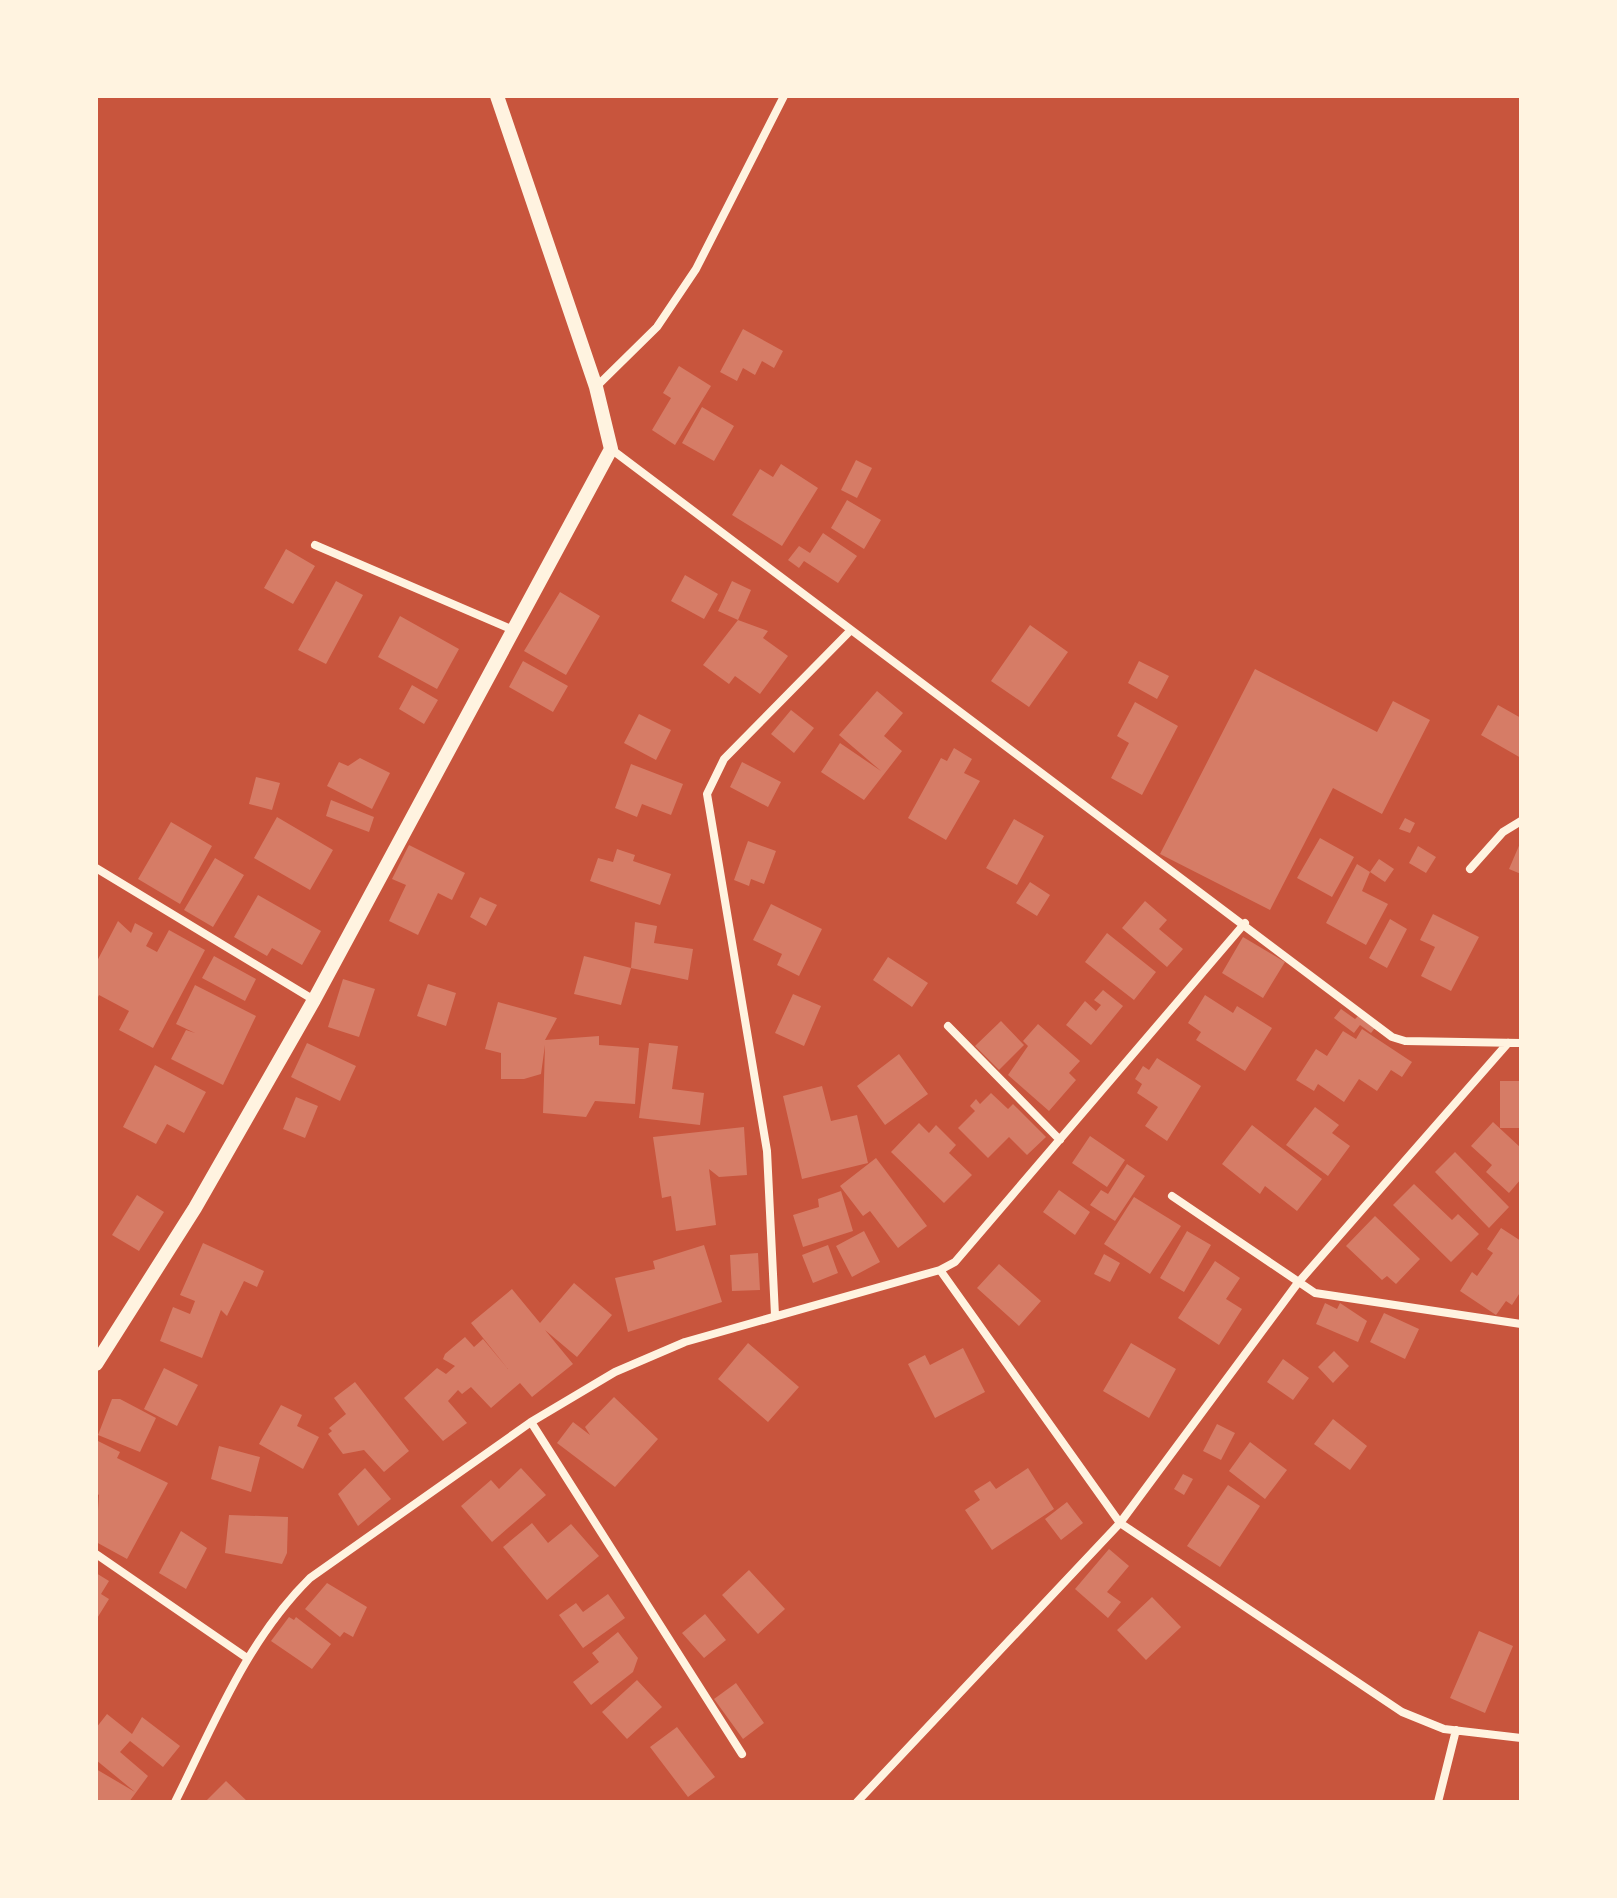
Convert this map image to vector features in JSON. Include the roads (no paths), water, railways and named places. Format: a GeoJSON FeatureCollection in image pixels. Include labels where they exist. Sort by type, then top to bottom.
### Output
{"type":"FeatureCollection","features":[{"type":"Feature","properties":{"kind":"street"},"geometry":{"type":"LineString","coordinates":[[497,96],[596,387],[611,449],[1398,1040],[1521,1043]]}},
{"type":"Feature","properties":{"kind":"street"},"geometry":{"type":"LineString","coordinates":[[596,387],[657,327],[696,269],[784,96]]}},
{"type":"Feature","properties":{"kind":"street"},"geometry":{"type":"LineString","coordinates":[[96,1364],[195,1208],[314,1000],[611,449]]}},
{"type":"Feature","properties":{"kind":"street"},"geometry":{"type":"LineString","coordinates":[[315,545],[513,630]]}},
{"type":"Feature","properties":{"kind":"street"},"geometry":{"type":"LineString","coordinates":[[775,1315],[767,1151],[707,794],[724,759],[850,631]]}},
{"type":"Feature","properties":{"kind":"street"},"geometry":{"type":"LineString","coordinates":[[1470,869],[1503,832],[1521,821]]}},
{"type":"Feature","properties":{"kind":"street"},"geometry":{"type":"LineString","coordinates":[[96,868],[314,1000]]}},
{"type":"Feature","properties":{"kind":"street"},"geometry":{"type":"LineString","coordinates":[[175,1802],[247,1658],[289,1600],[310,1578],[531,1422],[647,1356],[775,1315],[940,1270],[964,1253],[1245,923]]}},
{"type":"Feature","properties":{"kind":"street"},"geometry":{"type":"LineString","coordinates":[[948,1026],[1060,1140]]}},
{"type":"Feature","properties":{"kind":"street"},"geometry":{"type":"LineString","coordinates":[[857,1802],[1120,1523],[1297,1284],[1508,1043]]}},
{"type":"Feature","properties":{"kind":"street"},"geometry":{"type":"LineString","coordinates":[[1172,1196],[1297,1284],[1322,1295],[1521,1324]]}},
{"type":"Feature","properties":{"kind":"street"},"geometry":{"type":"LineString","coordinates":[[940,1270],[1120,1523],[1402,1712],[1433,1726],[1521,1738]]}},
{"type":"Feature","properties":{"kind":"street"},"geometry":{"type":"LineString","coordinates":[[531,1422],[742,1754]]}},
{"type":"Feature","properties":{"kind":"street"},"geometry":{"type":"LineString","coordinates":[[96,1554],[247,1658]]}},
{"type":"Feature","properties":{"kind":"street"},"geometry":{"type":"LineString","coordinates":[[1438,1802],[1456,1730]]}}]}
